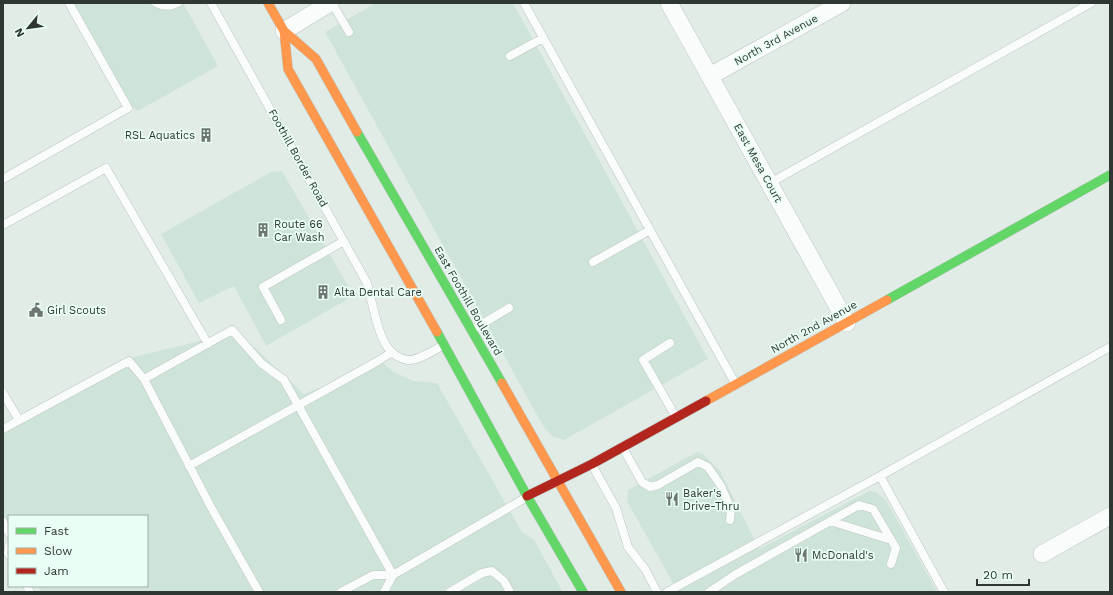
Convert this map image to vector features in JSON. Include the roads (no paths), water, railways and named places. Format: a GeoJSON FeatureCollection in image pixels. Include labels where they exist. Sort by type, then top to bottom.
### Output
{"type":"FeatureCollection","features":[{"type":"Feature","properties":{"kind":"main road","name":"East Foothill Boulevard"},"geometry":{"type":"LineString","coordinates":[[268,3],[284,31],[316,59],[620,592]]}},
{"type":"Feature","properties":{"kind":"main road","name":"East Foothill Boulevard"},"geometry":{"type":"LineString","coordinates":[[284,31],[288,70],[583,592]]}},
{"type":"Feature","properties":{"kind":"main road","name":"North 2nd Avenue"},"geometry":{"type":"LineString","coordinates":[[528,496],[592,464],[676,418],[1110,175]]}},
{"type":"Feature","properties":{"kind":"street"},"geometry":{"type":"LineString","coordinates":[[284,31],[331,3]]}},
{"type":"Feature","properties":{"kind":"street","name":"East Mesa Court"},"geometry":{"type":"LineString","coordinates":[[669,3],[847,322]]}},
{"type":"Feature","properties":{"kind":"street","name":"North 3rd Avenue"},"geometry":{"type":"LineString","coordinates":[[710,76],[842,3]]}},
{"type":"Feature","properties":{"kind":"street"},"geometry":{"type":"LineString","coordinates":[[1042,554],[1110,516]]}},
{"type":"Feature","properties":{"kind":"lane"},"geometry":{"type":"LineString","coordinates":[[3,179],[128,108],[69,3]]}},
{"type":"Feature","properties":{"kind":"lane"},"geometry":{"type":"LineString","coordinates":[[156,3],[163,6],[171,6],[178,3]]}},
{"type":"Feature","properties":{"kind":"lane","name":"Foothill Border Road"},"geometry":{"type":"LineString","coordinates":[[211,3],[367,282],[380,332],[388,348],[392,352]]}},
{"type":"Feature","properties":{"kind":"lane"},"geometry":{"type":"LineString","coordinates":[[331,3],[349,32]]}},
{"type":"Feature","properties":{"kind":"lane"},"geometry":{"type":"LineString","coordinates":[[524,3],[736,384]]}},
{"type":"Feature","properties":{"kind":"lane"},"geometry":{"type":"LineString","coordinates":[[770,183],[1091,3]]}},
{"type":"Feature","properties":{"kind":"lane"},"geometry":{"type":"LineString","coordinates":[[510,56],[543,38]]}},
{"type":"Feature","properties":{"kind":"lane"},"geometry":{"type":"LineString","coordinates":[[3,225],[106,168],[208,344]]}},
{"type":"Feature","properties":{"kind":"lane"},"geometry":{"type":"LineString","coordinates":[[593,262],[650,230]]}},
{"type":"Feature","properties":{"kind":"lane"},"geometry":{"type":"LineString","coordinates":[[281,320],[263,287],[344,241]]}},
{"type":"Feature","properties":{"kind":"lane"},"geometry":{"type":"LineString","coordinates":[[471,330],[509,308]]}},
{"type":"Feature","properties":{"kind":"lane"},"geometry":{"type":"LineString","coordinates":[[144,379],[232,330],[261,363],[284,380],[393,575]]}},
{"type":"Feature","properties":{"kind":"lane"},"geometry":{"type":"LineString","coordinates":[[670,343],[643,360],[676,418]]}},
{"type":"Feature","properties":{"kind":"lane"},"geometry":{"type":"LineString","coordinates":[[189,466],[392,352],[397,357],[409,360],[422,356],[444,345]]}},
{"type":"Feature","properties":{"kind":"lane"},"geometry":{"type":"LineString","coordinates":[[667,592],[880,476],[1110,347]]}},
{"type":"Feature","properties":{"kind":"lane"},"geometry":{"type":"LineString","coordinates":[[3,429],[129,361],[144,379],[212,509],[259,592]]}},
{"type":"Feature","properties":{"kind":"lane"},"geometry":{"type":"LineString","coordinates":[[3,392],[19,420]]}},
{"type":"Feature","properties":{"kind":"lane"},"geometry":{"type":"LineString","coordinates":[[623,447],[642,482],[650,487],[658,485],[698,462],[708,467],[722,486],[731,509],[730,520]]}},
{"type":"Feature","properties":{"kind":"lane"},"geometry":{"type":"LineString","coordinates":[[592,464],[616,508],[628,547],[645,569],[657,592]]}},
{"type":"Feature","properties":{"kind":"lane"},"geometry":{"type":"LineString","coordinates":[[880,476],[944,592]]}},
{"type":"Feature","properties":{"kind":"lane"},"geometry":{"type":"LineString","coordinates":[[341,592],[372,575],[393,575],[528,496]]}},
{"type":"Feature","properties":{"kind":"lane"},"geometry":{"type":"LineString","coordinates":[[709,592],[736,574],[859,505],[873,509],[896,548],[891,564]]}},
{"type":"Feature","properties":{"kind":"lane"},"geometry":{"type":"LineString","coordinates":[[3,522],[8,531]]}},
{"type":"Feature","properties":{"kind":"lane"},"geometry":{"type":"LineString","coordinates":[[830,522],[891,540]]}},
{"type":"Feature","properties":{"kind":"lane"},"geometry":{"type":"LineString","coordinates":[[450,592],[482,573],[492,571],[504,581],[510,592]]}},
{"type":"Feature","properties":{"kind":"lane"},"geometry":{"type":"LineString","coordinates":[[384,592],[393,575]]}},
{"type":"Feature","properties":{"kind":"place","name":"RSL Aquatics"},"geometry":{"type":"Point","coordinates":[206,135]}},
{"type":"Feature","properties":{"kind":"place","name":"Route 66 Car Wash"},"geometry":{"type":"Point","coordinates":[263,230]}},
{"type":"Feature","properties":{"kind":"place","name":"Alta Dental Care"},"geometry":{"type":"Point","coordinates":[323,292]}},
{"type":"Feature","properties":{"kind":"place","name":"Girl Scouts"},"geometry":{"type":"Point","coordinates":[36,310]}},
{"type":"Feature","properties":{"kind":"place","name":"Baker's Drive-Thru"},"geometry":{"type":"Point","coordinates":[672,499]}},
{"type":"Feature","properties":{"kind":"place","name":"McDonald's"},"geometry":{"type":"Point","coordinates":[801,555]}}]}
